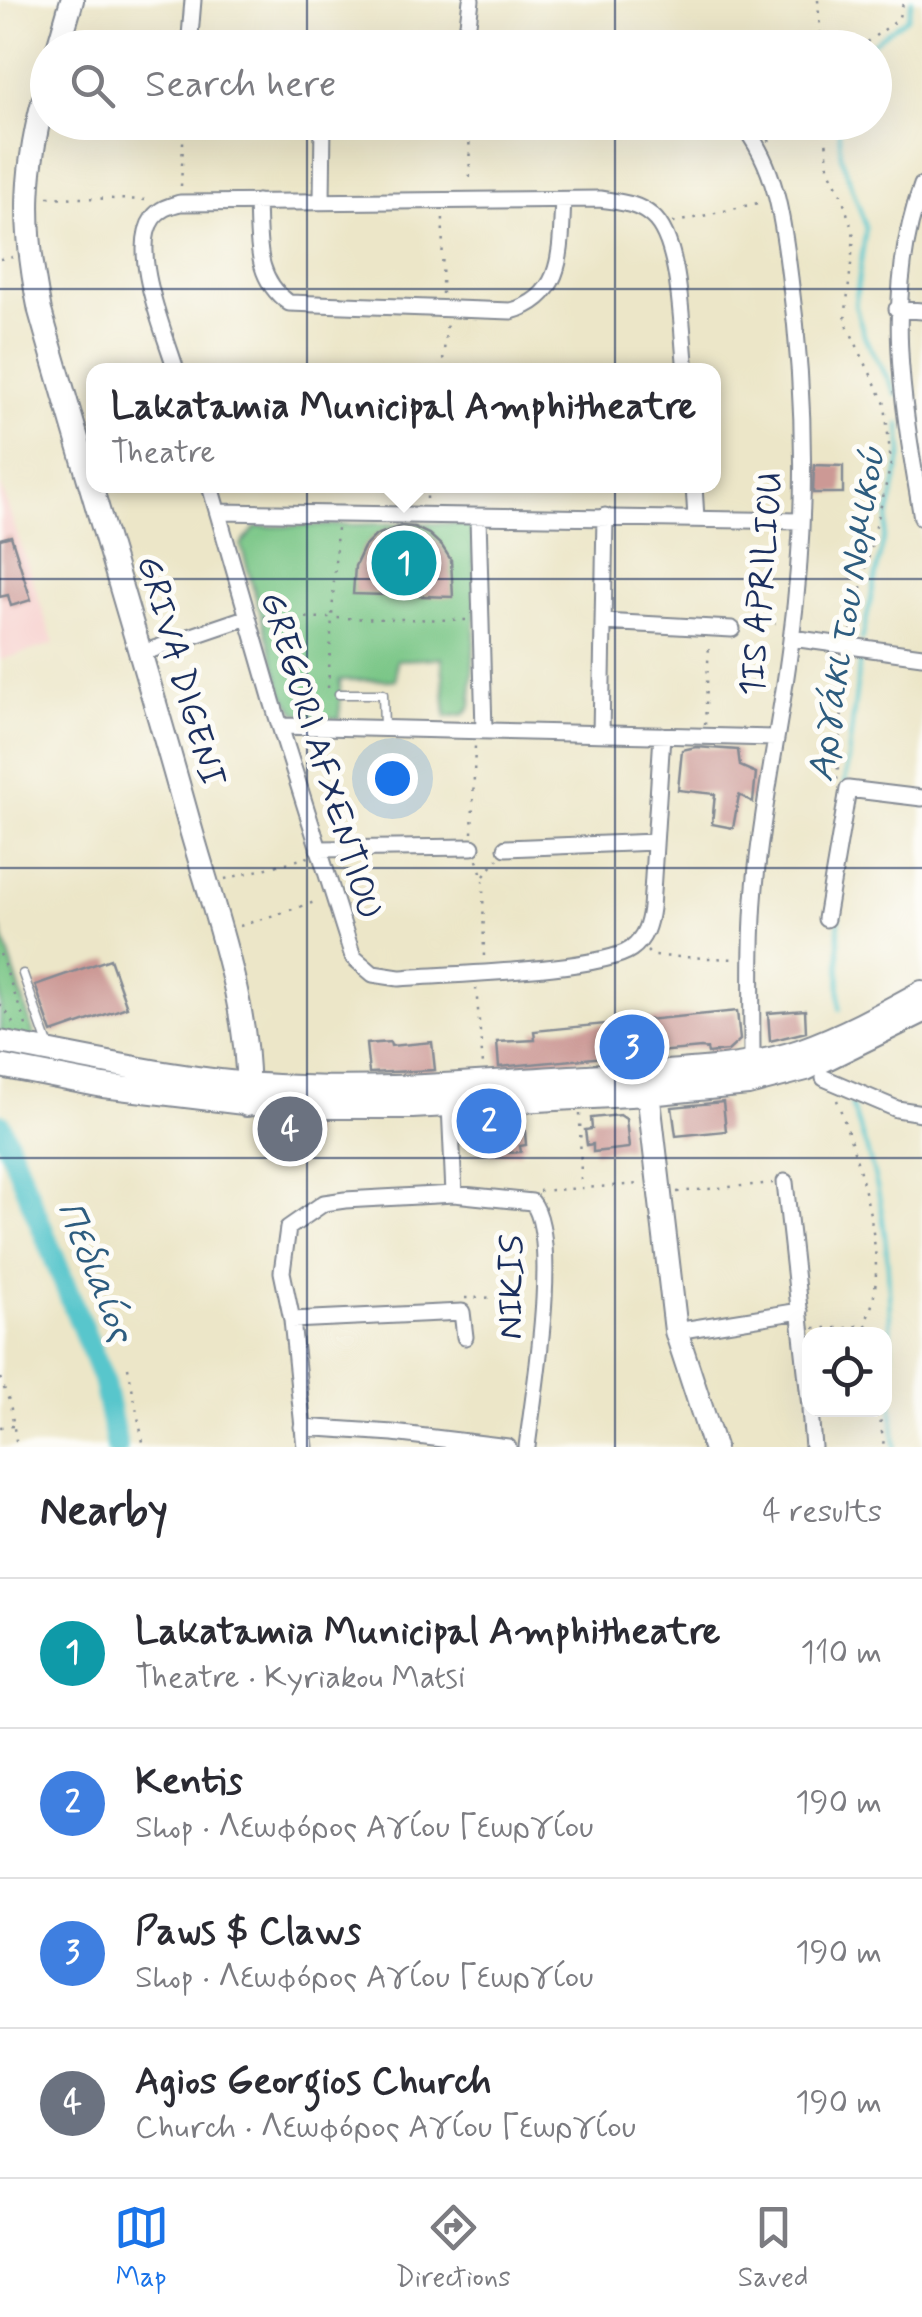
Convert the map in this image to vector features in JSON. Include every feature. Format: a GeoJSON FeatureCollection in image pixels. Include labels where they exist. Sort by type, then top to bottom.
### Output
{"type":"FeatureCollection","features":[{"type":"Feature","properties":{"kind":"main road"},"geometry":{"type":"LineString","coordinates":[[63,30],[72,0]]}},
{"type":"Feature","properties":{"kind":"main road","name":"GRIVA DIGENI"},"geometry":{"type":"LineString","coordinates":[[33,140],[26,196],[29,255],[40,311],[86,465]]}},
{"type":"Feature","properties":{"kind":"main road","name":"GRIVA DIGENI"},"geometry":{"type":"LineString","coordinates":[[94,493],[241,1015],[248,1094]]}},
{"type":"Feature","properties":{"kind":"main road"},"geometry":{"type":"LineString","coordinates":[[0,1066],[102,1086],[248,1094],[343,1108],[579,1098],[800,1050],[922,992]]}},
{"type":"Feature","properties":{"kind":"main road"},"geometry":{"type":"LineString","coordinates":[[15,1038],[49,1052],[209,1080],[248,1094],[409,1086],[748,1084],[806,1069],[922,1012]]}},
{"type":"Feature","properties":{"kind":"main road"},"geometry":{"type":"LineString","coordinates":[[647,1083],[676,1331],[714,1447]]}},
{"type":"Feature","properties":{"kind":"street"},"geometry":{"type":"LineString","coordinates":[[190,30],[193,0]]}},
{"type":"Feature","properties":{"kind":"street"},"geometry":{"type":"LineString","coordinates":[[467,30],[471,0]]}},
{"type":"Feature","properties":{"kind":"street"},"geometry":{"type":"LineString","coordinates":[[322,202],[324,140]]}},
{"type":"Feature","properties":{"kind":"street","name":"1IS APRILIOU"},"geometry":{"type":"LineString","coordinates":[[752,1061],[755,887],[792,632],[801,521],[802,394],[786,245],[770,169],[753,140]]}},
{"type":"Feature","properties":{"kind":"street"},"geometry":{"type":"LineString","coordinates":[[922,185],[910,216],[897,309],[905,413],[922,518]]}},
{"type":"Feature","properties":{"kind":"street"},"geometry":{"type":"LineString","coordinates":[[174,363],[146,268],[144,238],[153,218],[163,208],[180,203],[600,198],[633,204],[662,226],[671,246],[685,363]]}},
{"type":"Feature","properties":{"kind":"street"},"geometry":{"type":"LineString","coordinates":[[257,202],[264,277],[274,293],[288,303],[511,311],[532,306],[548,288],[558,268],[563,200]]}},
{"type":"Feature","properties":{"kind":"street"},"geometry":{"type":"LineString","coordinates":[[897,309],[922,311]]}},
{"type":"Feature","properties":{"kind":"street","name":"GREGORI AFXENTIOU"},"geometry":{"type":"LineString","coordinates":[[212,493],[353,958],[373,974],[399,978],[594,962],[613,958],[640,942]]}},
{"type":"Feature","properties":{"kind":"street"},"geometry":{"type":"LineString","coordinates":[[694,493],[696,518]]}},
{"type":"Feature","properties":{"kind":"street"},"geometry":{"type":"LineString","coordinates":[[218,512],[801,521]]}},
{"type":"Feature","properties":{"kind":"street"},"geometry":{"type":"LineString","coordinates":[[601,734],[605,516]]}},
{"type":"Feature","properties":{"kind":"street"},"geometry":{"type":"LineString","coordinates":[[478,517],[480,730]]}},
{"type":"Feature","properties":{"kind":"street"},"geometry":{"type":"LineString","coordinates":[[142,652],[248,617]]}},
{"type":"Feature","properties":{"kind":"street"},"geometry":{"type":"LineString","coordinates":[[603,622],[732,628]]}},
{"type":"Feature","properties":{"kind":"street"},"geometry":{"type":"LineString","coordinates":[[792,632],[845,647],[922,656]]}},
{"type":"Feature","properties":{"kind":"street"},"geometry":{"type":"LineString","coordinates":[[280,726],[775,738]]}},
{"type":"Feature","properties":{"kind":"street"},"geometry":{"type":"LineString","coordinates":[[640,942],[649,924],[651,908],[662,735]]}},
{"type":"Feature","properties":{"kind":"street"},"geometry":{"type":"LineString","coordinates":[[826,918],[848,789],[922,798]]}},
{"type":"Feature","properties":{"kind":"street"},"geometry":{"type":"LineString","coordinates":[[506,848],[655,842]]}},
{"type":"Feature","properties":{"kind":"street"},"geometry":{"type":"LineString","coordinates":[[319,852],[472,847]]}},
{"type":"Feature","properties":{"kind":"street"},"geometry":{"type":"LineString","coordinates":[[824,1078],[897,1109],[922,1113]]}},
{"type":"Feature","properties":{"kind":"street"},"geometry":{"type":"LineString","coordinates":[[450,1105],[454,1194]]}},
{"type":"Feature","properties":{"kind":"street"},"geometry":{"type":"LineString","coordinates":[[784,1182],[802,1329]]}},
{"type":"Feature","properties":{"kind":"street","name":"NIKIS"},"geometry":{"type":"LineString","coordinates":[[292,1320],[282,1272],[288,1228],[324,1203],[454,1194],[532,1202],[542,1220],[544,1297],[527,1447]]}},
{"type":"Feature","properties":{"kind":"street"},"geometry":{"type":"LineString","coordinates":[[305,1447],[292,1320],[462,1312],[464,1337]]}},
{"type":"Feature","properties":{"kind":"street"},"geometry":{"type":"LineString","coordinates":[[676,1331],[801,1319]]}},
{"type":"Feature","properties":{"kind":"street"},"geometry":{"type":"LineString","coordinates":[[811,1417],[813,1447]]}},
{"type":"Feature","properties":{"kind":"street"},"geometry":{"type":"LineString","coordinates":[[302,1427],[508,1447]]}},
{"type":"Feature","properties":{"kind":"lane"},"geometry":{"type":"LineString","coordinates":[[339,694],[383,694],[384,728]]}},
{"type":"Feature","properties":{"kind":"lane"},"geometry":{"type":"LineString","coordinates":[[24,974],[49,1052]]}},
{"type":"Feature","properties":{"kind":"path"},"geometry":{"type":"LineString","coordinates":[[818,0],[820,30]]}},
{"type":"Feature","properties":{"kind":"path"},"geometry":{"type":"LineString","coordinates":[[884,30],[898,20],[904,0]]}},
{"type":"Feature","properties":{"kind":"path"},"geometry":{"type":"LineString","coordinates":[[180,203],[183,140]]}},
{"type":"Feature","properties":{"kind":"path"},"geometry":{"type":"LineString","coordinates":[[469,140],[470,201]]}},
{"type":"Feature","properties":{"kind":"path"},"geometry":{"type":"LineString","coordinates":[[757,145],[768,140]]}},
{"type":"Feature","properties":{"kind":"path"},"geometry":{"type":"LineString","coordinates":[[826,140],[828,168],[842,196],[854,236],[845,321],[885,404],[891,464],[845,647],[836,794]]}},
{"type":"Feature","properties":{"kind":"path"},"geometry":{"type":"LineString","coordinates":[[26,196],[149,200],[163,208]]}},
{"type":"Feature","properties":{"kind":"path"},"geometry":{"type":"LineString","coordinates":[[662,226],[744,204],[776,200]]}},
{"type":"Feature","properties":{"kind":"path"},"geometry":{"type":"LineString","coordinates":[[442,363],[443,201]]}},
{"type":"Feature","properties":{"kind":"path"},"geometry":{"type":"LineString","coordinates":[[338,514],[328,694],[339,694]]}},
{"type":"Feature","properties":{"kind":"path"},"geometry":{"type":"LineString","coordinates":[[248,617],[481,620]]}},
{"type":"Feature","properties":{"kind":"path"},"geometry":{"type":"LineString","coordinates":[[732,628],[743,622],[792,632]]}},
{"type":"Feature","properties":{"kind":"path"},"geometry":{"type":"LineString","coordinates":[[704,736],[710,628]]}},
{"type":"Feature","properties":{"kind":"path"},"geometry":{"type":"LineString","coordinates":[[480,730],[472,847],[483,878],[483,1074]]}},
{"type":"Feature","properties":{"kind":"path"},"geometry":{"type":"LineString","coordinates":[[483,878],[506,848]]}},
{"type":"Feature","properties":{"kind":"path"},"geometry":{"type":"LineString","coordinates":[[206,884],[319,852]]}},
{"type":"Feature","properties":{"kind":"path"},"geometry":{"type":"LineString","coordinates":[[219,933],[334,896]]}},
{"type":"Feature","properties":{"kind":"path"},"geometry":{"type":"LineString","coordinates":[[640,942],[652,956],[752,960]]}},
{"type":"Feature","properties":{"kind":"path"},"geometry":{"type":"LineString","coordinates":[[0,954],[15,1038]]}},
{"type":"Feature","properties":{"kind":"path"},"geometry":{"type":"LineString","coordinates":[[0,1004],[11,1018],[15,1038]]}},
{"type":"Feature","properties":{"kind":"path"},"geometry":{"type":"LineString","coordinates":[[801,1319],[852,1328],[865,1322],[873,1308],[876,1278],[868,1200],[838,1100],[824,1078]]}},
{"type":"Feature","properties":{"kind":"path"},"geometry":{"type":"LineString","coordinates":[[579,1098],[581,1188]]}},
{"type":"Feature","properties":{"kind":"path"},"geometry":{"type":"LineString","coordinates":[[532,1202],[538,1191],[784,1182]]}},
{"type":"Feature","properties":{"kind":"path"},"geometry":{"type":"LineString","coordinates":[[462,1312],[465,1298],[544,1297]]}},
{"type":"Feature","properties":{"kind":"path"},"geometry":{"type":"LineString","coordinates":[[865,1322],[867,1327]]}},
{"type":"Feature","properties":{"kind":"path"},"geometry":{"type":"LineString","coordinates":[[128,1367],[144,1447]]}},
{"type":"Feature","properties":{"kind":"path"},"geometry":{"type":"LineString","coordinates":[[0,1378],[15,1426],[16,1447]]}},
{"type":"Feature","properties":{"kind":"path"},"geometry":{"type":"LineString","coordinates":[[879,1417],[884,1447]]}},
{"type":"Feature","properties":{"kind":"path"},"geometry":{"type":"LineString","coordinates":[[0,1427],[15,1426]]}},
{"type":"Feature","properties":{"kind":"shaded area"},"geometry":{"type":"Polygon","coordinates":[[[0,483],[54,644],[0,660],[0,483]]]}},
{"type":"Feature","properties":{"kind":"green space"},"geometry":{"type":"Polygon","coordinates":[[[472,524],[476,600],[471,706],[465,714],[446,717],[442,658],[397,660],[396,680],[340,680],[340,719],[296,713],[283,693],[241,545],[256,527],[472,524]]]}},
{"type":"Feature","properties":{"kind":"green space"},"geometry":{"type":"Polygon","coordinates":[[[0,926],[37,1045],[0,1036],[0,926]]]}},
{"type":"Feature","properties":{"kind":"building"},"geometry":{"type":"Polygon","coordinates":[[[814,465],[843,466],[843,493],[813,493],[814,465]]]}},
{"type":"Feature","properties":{"kind":"building"},"geometry":{"type":"Polygon","coordinates":[[[401,526],[429,534],[442,546],[451,560],[453,597],[353,594],[355,566],[364,547],[376,535],[401,526]]]}},
{"type":"Feature","properties":{"kind":"building"},"geometry":{"type":"Polygon","coordinates":[[[11,536],[31,600],[11,606],[8,595],[0,597],[0,539],[11,536]]]}},
{"type":"Feature","properties":{"kind":"building"},"geometry":{"type":"Polygon","coordinates":[[[682,750],[738,750],[740,766],[756,773],[753,802],[739,795],[733,828],[712,824],[715,794],[678,790],[682,750]]]}},
{"type":"Feature","properties":{"kind":"building"},"geometry":{"type":"Polygon","coordinates":[[[110,959],[127,1007],[52,1033],[35,985],[110,959]]]}},
{"type":"Feature","properties":{"kind":"building"},"geometry":{"type":"Polygon","coordinates":[[[805,1010],[806,1032],[770,1041],[768,1013],[805,1010]]]}},
{"type":"Feature","properties":{"kind":"building"},"geometry":{"type":"Polygon","coordinates":[[[737,1011],[740,1040],[728,1051],[708,1053],[701,1048],[499,1067],[497,1042],[535,1040],[534,1031],[737,1011]]]}},
{"type":"Feature","properties":{"kind":"building"},"geometry":{"type":"Polygon","coordinates":[[[390,1042],[391,1046],[432,1042],[435,1070],[369,1073],[366,1044],[390,1042]]]}},
{"type":"Feature","properties":{"kind":"building"},"geometry":{"type":"Polygon","coordinates":[[[723,1102],[726,1131],[676,1136],[672,1107],[723,1102]]]}},
{"type":"Feature","properties":{"kind":"building"},"geometry":{"type":"Polygon","coordinates":[[[620,1115],[626,1119],[629,1148],[593,1152],[593,1144],[587,1145],[585,1130],[592,1129],[591,1118],[620,1115]]]}},
{"type":"Feature","properties":{"kind":"building"},"geometry":{"type":"Polygon","coordinates":[[[521,1116],[526,1145],[520,1146],[521,1152],[491,1154],[490,1142],[478,1138],[480,1119],[521,1116]]]}},
{"type":"Feature","properties":{"kind":"building"},"geometry":{"type":"Polygon","coordinates":[[[269,1121],[311,1122],[312,1138],[270,1140],[269,1121]]]}},
{"type":"Feature","properties":{"kind":"waterway","name":"Αργάκι του Νομικού"},"geometry":{"type":"LineString","coordinates":[[890,30],[908,17],[912,0]]}},
{"type":"Feature","properties":{"kind":"waterway","name":"Αργάκι του Νομικού"},"geometry":{"type":"LineString","coordinates":[[840,140],[841,156],[866,227],[855,305],[865,338],[897,395]]}},
{"type":"Feature","properties":{"kind":"waterway","name":"Αργάκι του Νομικού"},"geometry":{"type":"LineString","coordinates":[[862,640],[902,453],[900,424]]}},
{"type":"Feature","properties":{"kind":"waterway","name":"Αργάκι του Νομικού"},"geometry":{"type":"LineString","coordinates":[[845,784],[861,650]]}},
{"type":"Feature","properties":{"kind":"waterway","name":"Αργάκι του Νομικού"},"geometry":{"type":"LineString","coordinates":[[838,889],[840,1009]]}},
{"type":"Feature","properties":{"kind":"waterway","name":"Αργάκι του Νομικού"},"geometry":{"type":"LineString","coordinates":[[851,1105],[875,1177],[885,1232],[895,1447]]}},
{"type":"Feature","properties":{"kind":"waterway","name":"Πεδιαίος"},"geometry":{"type":"LineString","coordinates":[[0,1124],[103,1379],[117,1447]]}},
{"type":"Feature","properties":{"kind":"place","name":"Lakatamia Municipal Amphitheatre"},"geometry":{"type":"Point","coordinates":[404,563]}},
{"type":"Feature","properties":{"kind":"place","name":"Paws $ Claws"},"geometry":{"type":"Point","coordinates":[632,1047]}},
{"type":"Feature","properties":{"kind":"place","name":"Kentis"},"geometry":{"type":"Point","coordinates":[489,1121]}},
{"type":"Feature","properties":{"kind":"place","name":"Agios Georgios Church"},"geometry":{"type":"Point","coordinates":[290,1129]}}]}
